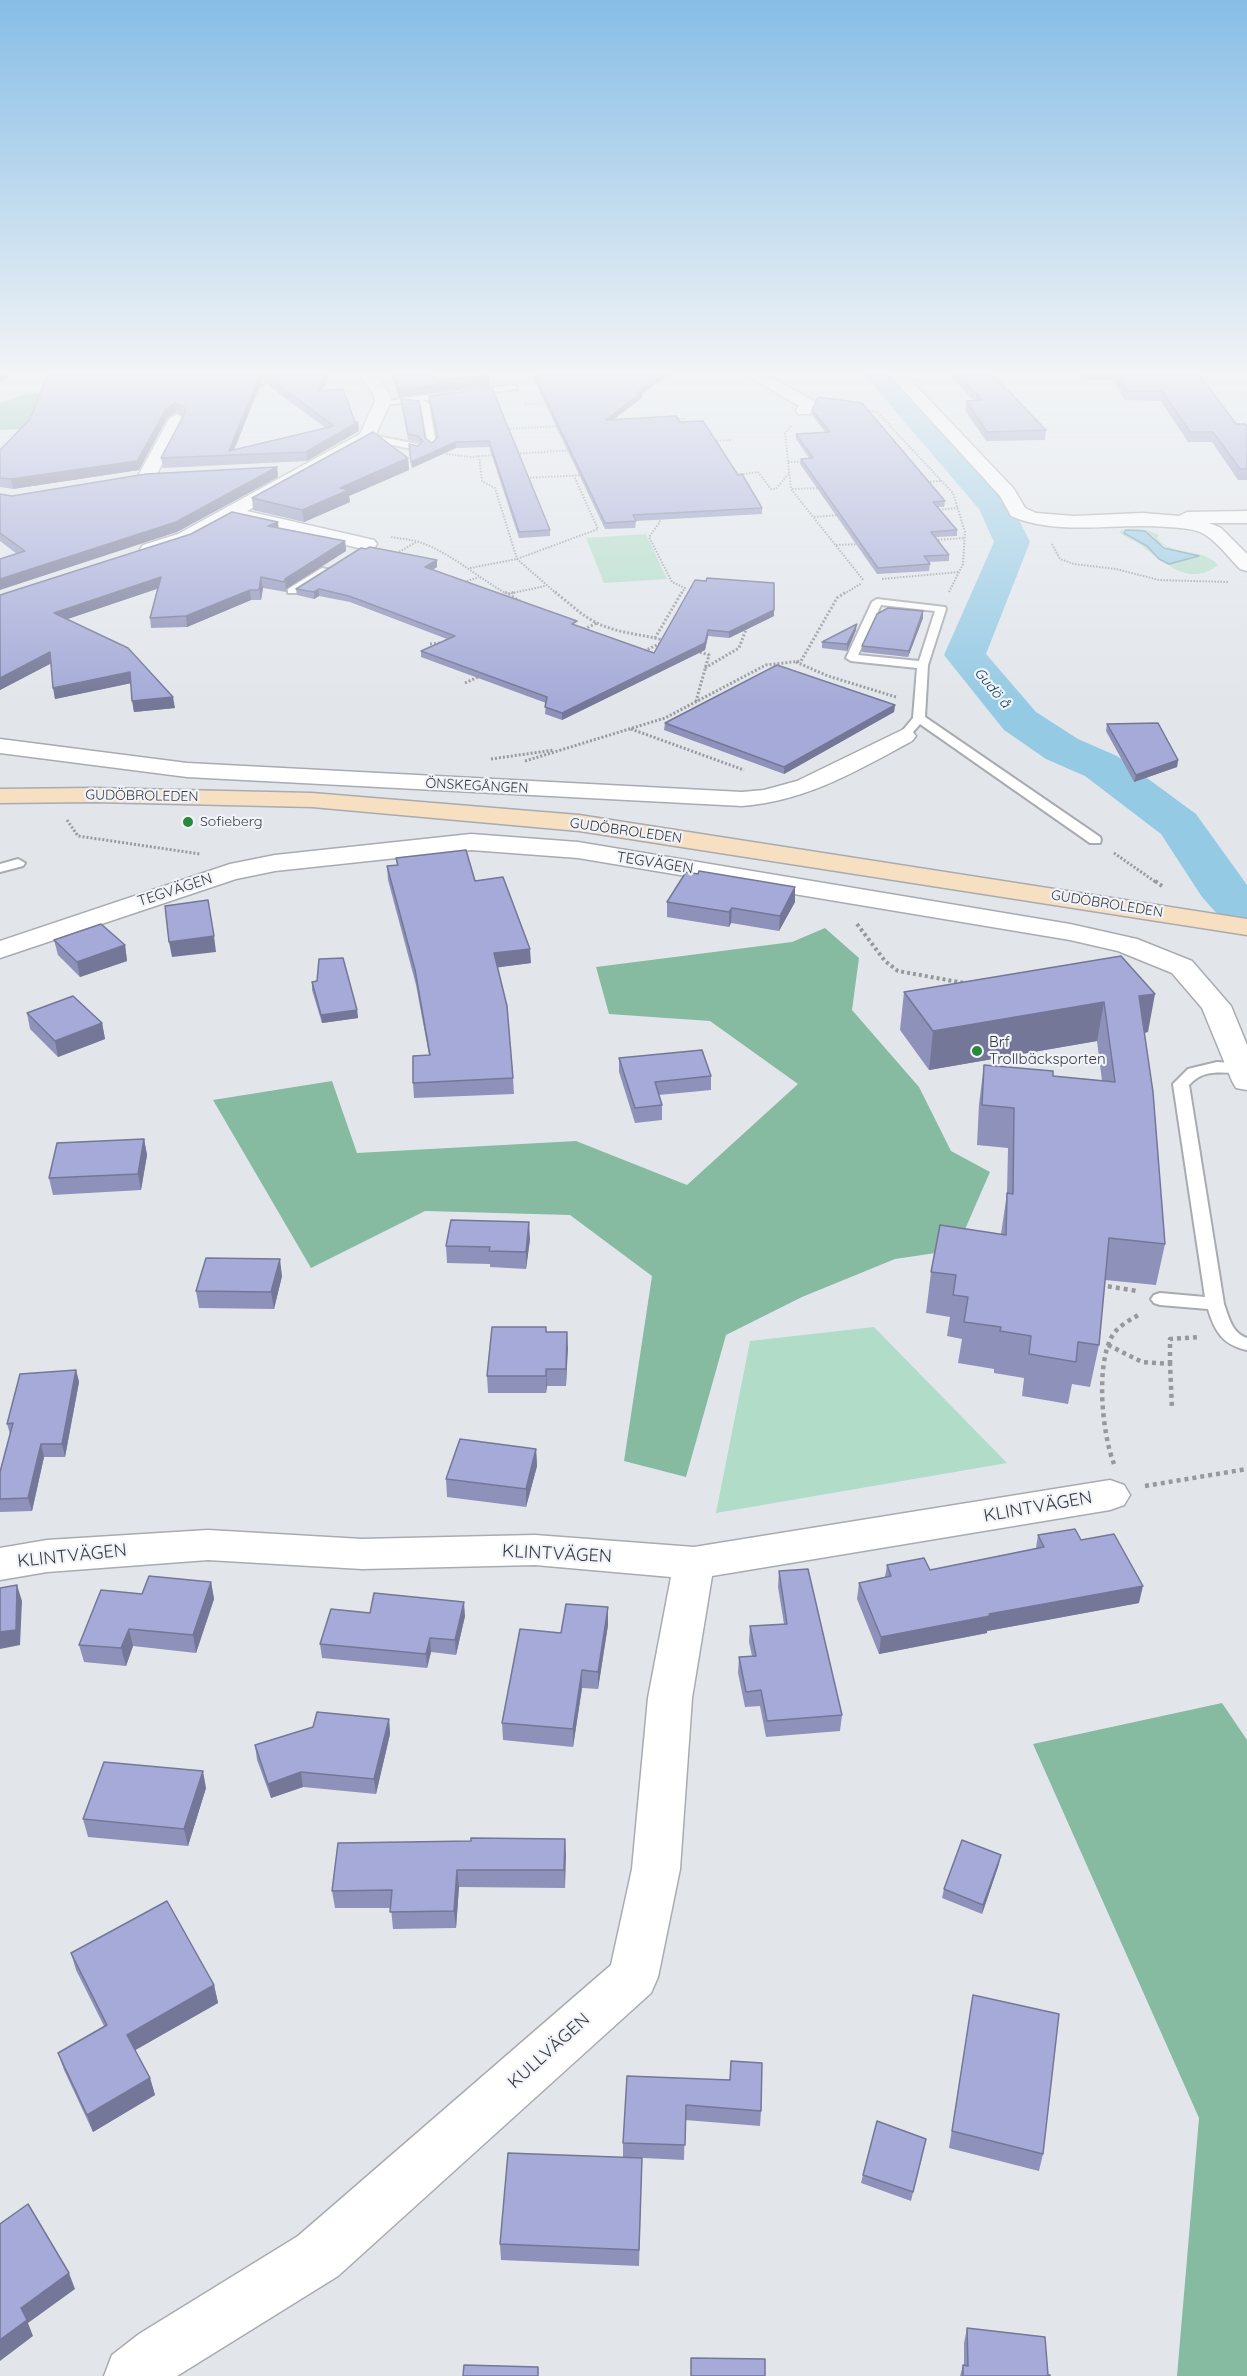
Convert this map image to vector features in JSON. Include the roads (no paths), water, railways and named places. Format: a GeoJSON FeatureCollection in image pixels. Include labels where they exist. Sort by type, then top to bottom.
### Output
{"type":"FeatureCollection","features":[{"type":"Feature","properties":{"kind":"main road","name":"GUDÖBROLEDEN"},"geometry":{"type":"LineString","coordinates":[[0,796],[94,795],[312,800],[579,823],[1207,925],[1247,937]]}},
{"type":"Feature","properties":{"kind":"main road","name":"GUDÖBROLEDEN"},"geometry":{"type":"LineString","coordinates":[[0,810],[309,809],[534,831],[1207,925],[1247,927]]}},
{"type":"Feature","properties":{"kind":"street"},"geometry":{"type":"LineString","coordinates":[[130,556],[184,538],[287,482]]}},
{"type":"Feature","properties":{"kind":"street"},"geometry":{"type":"LineString","coordinates":[[996,482],[1008,493],[1018,512],[1032,518],[1074,522],[1247,517]]}},
{"type":"Feature","properties":{"kind":"street"},"geometry":{"type":"LineString","coordinates":[[230,513],[360,545]]}},
{"type":"Feature","properties":{"kind":"street"},"geometry":{"type":"LineString","coordinates":[[1143,519],[1192,523],[1214,532],[1247,565]]}},
{"type":"Feature","properties":{"kind":"street","name":"ÖNSKEGÅNGEN"},"geometry":{"type":"LineString","coordinates":[[0,746],[187,770],[762,799],[809,785],[911,727]]}},
{"type":"Feature","properties":{"kind":"street","name":"TEGVÄGEN"},"geometry":{"type":"LineString","coordinates":[[0,950],[230,872],[275,863],[471,842],[578,850],[1070,932],[1127,945],[1182,967],[1216,1006],[1245,1074]]}},
{"type":"Feature","properties":{"kind":"street","name":"KLINTVÄGEN"},"geometry":{"type":"LineString","coordinates":[[0,1563],[47,1556],[208,1545],[362,1554],[535,1550],[694,1563],[1117,1492]]}},
{"type":"Feature","properties":{"kind":"street","name":"KULLVÄGEN"},"geometry":{"type":"LineString","coordinates":[[132,2376],[159,2355],[318,2256],[633,1977],[656,1869],[670,1698],[694,1563]]}},
{"type":"Feature","properties":{"kind":"lane"},"geometry":{"type":"LineString","coordinates":[[292,591],[339,562]]}},
{"type":"Feature","properties":{"kind":"lane"},"geometry":{"type":"LineString","coordinates":[[922,665],[851,658],[877,602],[941,609],[922,665],[920,704],[911,727],[1095,840]]}},
{"type":"Feature","properties":{"kind":"lane"},"geometry":{"type":"LineString","coordinates":[[0,868],[18,863]]}},
{"type":"Feature","properties":{"kind":"lane"},"geometry":{"type":"LineString","coordinates":[[1245,1074],[1221,1065],[1188,1074],[1181,1084],[1215,1304],[1223,1331],[1239,1344],[1247,1344]]}},
{"type":"Feature","properties":{"kind":"lane"},"geometry":{"type":"LineString","coordinates":[[1160,1299],[1215,1304]]}},
{"type":"Feature","properties":{"kind":"water"},"geometry":{"type":"Polygon","coordinates":[[[1126,530],[1145,531],[1164,548],[1199,556],[1169,564],[1159,559],[1147,546],[1124,533],[1126,530]]]}},
{"type":"Feature","properties":{"kind":"waterway","name":"Gudö å"},"geometry":{"type":"LineString","coordinates":[[974,482],[995,506],[1012,542],[965,655],[1020,721],[1062,749],[1101,766],[1179,824],[1220,886],[1247,916]]}},
{"type":"Feature","properties":{"kind":"place","name":"Sofieberg"},"geometry":{"type":"Point","coordinates":[188,822]}},
{"type":"Feature","properties":{"kind":"place","name":"Brf Trollbäcksporten"},"geometry":{"type":"Point","coordinates":[977,1051]}}]}
